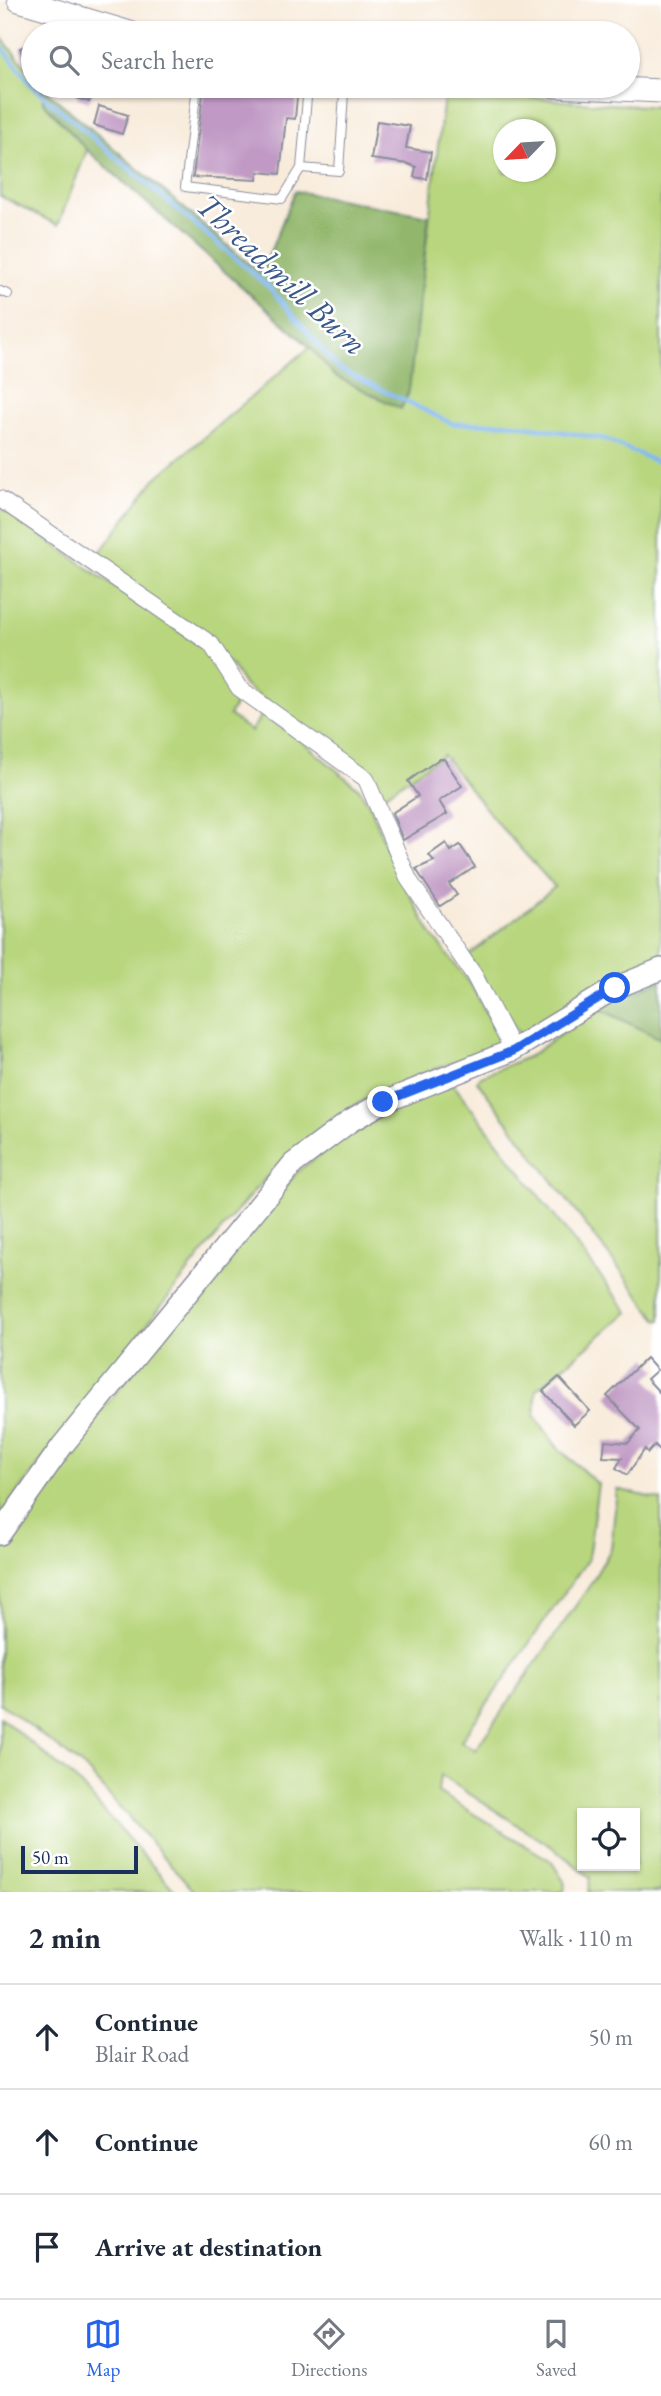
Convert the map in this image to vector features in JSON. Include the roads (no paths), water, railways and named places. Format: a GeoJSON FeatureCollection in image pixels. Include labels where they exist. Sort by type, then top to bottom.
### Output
{"type":"FeatureCollection","features":[{"type":"Feature","properties":{"kind":"main road"},"geometry":{"type":"LineString","coordinates":[[27,1],[91,21]]}},
{"type":"Feature","properties":{"kind":"main road"},"geometry":{"type":"LineString","coordinates":[[640,89],[661,90]]}},
{"type":"Feature","properties":{"kind":"street"},"geometry":{"type":"LineString","coordinates":[[0,499],[211,644],[239,688],[366,779],[409,880],[474,975],[513,1051]]}},
{"type":"Feature","properties":{"kind":"street"},"geometry":{"type":"LineString","coordinates":[[0,1534],[57,1454],[293,1164],[339,1128],[383,1102],[513,1051],[615,988],[661,968]]}},
{"type":"Feature","properties":{"kind":"lane"},"geometry":{"type":"LineString","coordinates":[[195,98],[184,187],[282,199],[301,168],[307,98]]}},
{"type":"Feature","properties":{"kind":"lane"},"geometry":{"type":"LineString","coordinates":[[301,168],[339,171],[344,98]]}},
{"type":"Feature","properties":{"kind":"waterway","name":"Threadmill Burn"},"geometry":{"type":"LineString","coordinates":[[0,44],[21,72]]}},
{"type":"Feature","properties":{"kind":"waterway","name":"Threadmill Burn"},"geometry":{"type":"LineString","coordinates":[[46,98],[269,287],[339,369],[453,424],[508,423],[605,439],[661,464]]}}]}
